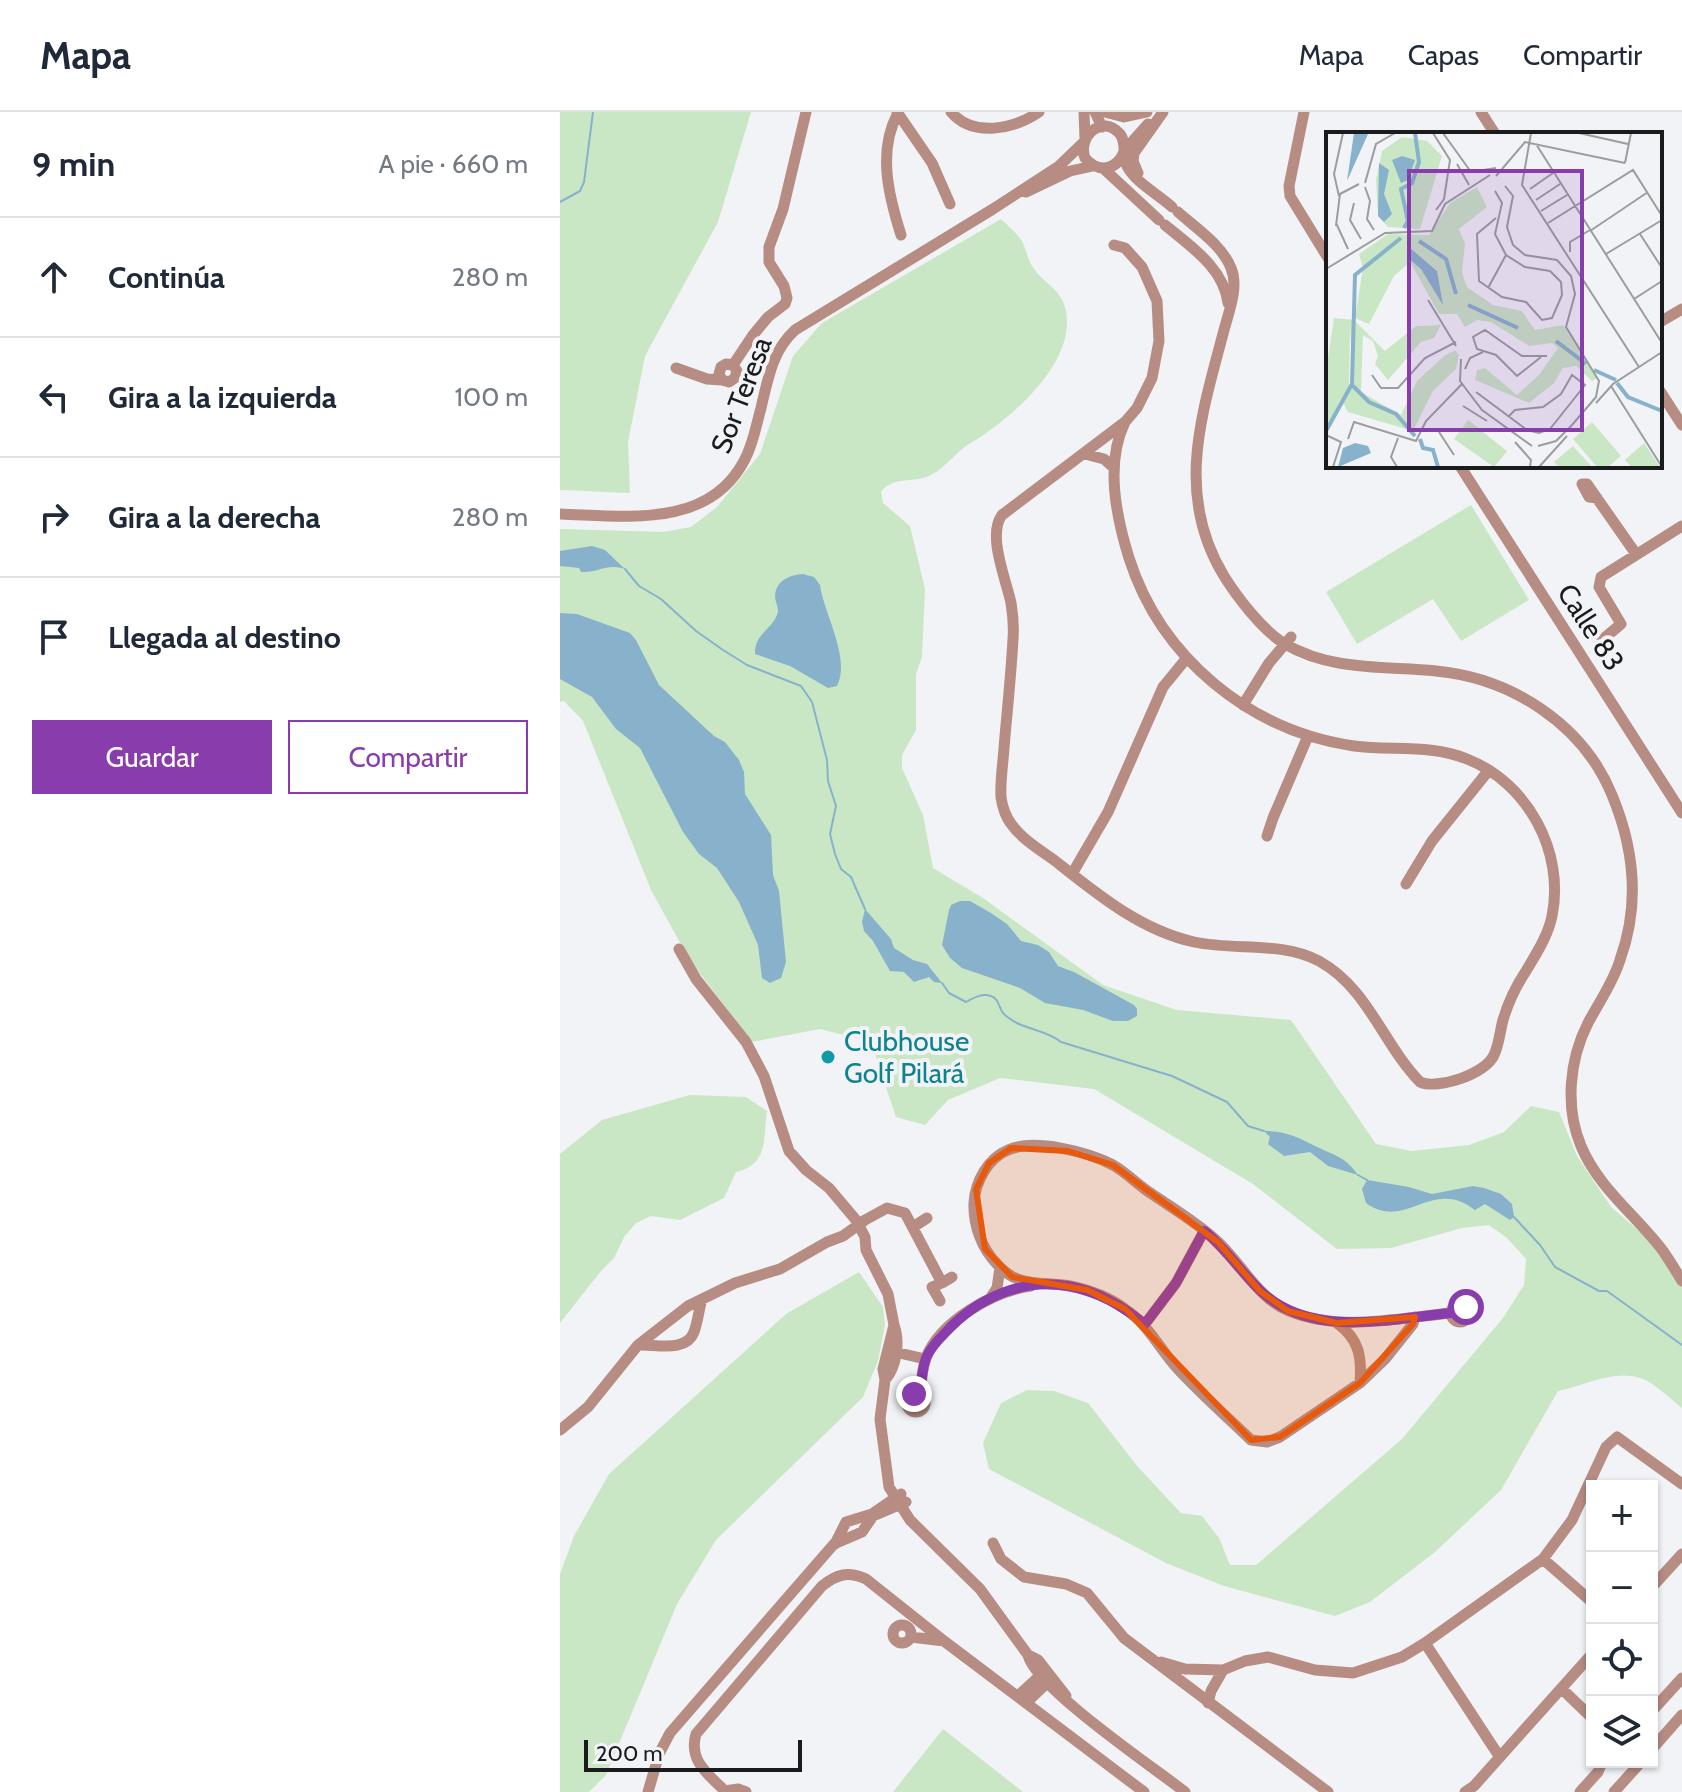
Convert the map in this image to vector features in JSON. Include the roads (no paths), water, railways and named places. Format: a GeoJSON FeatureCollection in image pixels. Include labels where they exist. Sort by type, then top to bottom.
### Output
{"type":"FeatureCollection","features":[{"type":"Feature","properties":{"kind":"street"},"geometry":{"type":"LineString","coordinates":[[676,368],[707,379],[722,380],[719,374],[721,367],[733,365],[768,317],[785,304],[786,294],[769,262],[769,247],[783,209],[806,112]]}},
{"type":"Feature","properties":{"kind":"street"},"geometry":{"type":"LineString","coordinates":[[897,112],[932,163],[950,204]]}},
{"type":"Feature","properties":{"kind":"street"},"geometry":{"type":"LineString","coordinates":[[897,112],[886,176],[901,235]]}},
{"type":"Feature","properties":{"kind":"street"},"geometry":{"type":"LineString","coordinates":[[951,112],[962,122],[998,129],[1021,123],[1039,112]]}},
{"type":"Feature","properties":{"kind":"street"},"geometry":{"type":"LineString","coordinates":[[1084,112],[1083,154],[1195,251],[1222,282],[1229,311]]}},
{"type":"Feature","properties":{"kind":"street"},"geometry":{"type":"LineString","coordinates":[[1095,112],[1106,127],[1119,134],[1131,172],[1206,237],[1223,253],[1230,265],[1234,290],[1201,419],[1196,446],[1196,480],[1202,525],[1221,571],[1239,598],[1260,621],[1313,655],[1365,668],[1460,675],[1515,692],[1568,732],[1594,761],[1604,778],[1628,843],[1633,891],[1620,961],[1579,1042],[1572,1071],[1574,1122],[1580,1145],[1592,1169],[1607,1191],[1662,1250],[1682,1281]]}},
{"type":"Feature","properties":{"kind":"street"},"geometry":{"type":"LineString","coordinates":[[1105,112],[1124,117],[1147,112]]}},
{"type":"Feature","properties":{"kind":"street","name":"Sor Teresa"},"geometry":{"type":"LineString","coordinates":[[560,514],[656,516],[685,510],[708,500],[725,486],[743,463],[754,436],[772,365],[789,335],[1059,166],[1092,130],[1132,122],[1147,112]]}},
{"type":"Feature","properties":{"kind":"street"},"geometry":{"type":"LineString","coordinates":[[1148,186],[1137,172],[1133,157],[1162,112]]}},
{"type":"Feature","properties":{"kind":"street","name":"Sor Teresa"},"geometry":{"type":"LineString","coordinates":[[993,209],[1070,171],[1117,164],[1124,151],[1162,112]]}},
{"type":"Feature","properties":{"kind":"street"},"geometry":{"type":"LineString","coordinates":[[1304,112],[1289,191],[1293,204],[1326,255]]}},
{"type":"Feature","properties":{"kind":"street"},"geometry":{"type":"LineString","coordinates":[[1481,112],[1491,132]]}},
{"type":"Feature","properties":{"kind":"street"},"geometry":{"type":"LineString","coordinates":[[1195,251],[1206,237]]}},
{"type":"Feature","properties":{"kind":"street"},"geometry":{"type":"LineString","coordinates":[[1114,245],[1125,248],[1142,267],[1157,301],[1159,341],[1152,378],[1137,408],[1125,422],[1002,515],[996,528],[1011,605],[1013,637],[1001,798],[1012,826],[1113,905],[1161,932],[1194,942],[1227,947],[1277,948],[1319,961],[1351,985],[1413,1075],[1428,1086],[1439,1086],[1485,1066],[1491,1061],[1509,1001],[1539,949],[1552,918],[1553,867],[1533,813],[1509,784],[1489,770],[1453,753],[1351,745],[1308,736],[1268,720],[1223,692],[1186,659],[1153,610],[1133,569],[1119,521],[1114,468],[1125,422]]}},
{"type":"Feature","properties":{"kind":"street"},"geometry":{"type":"LineString","coordinates":[[1662,321],[1682,309]]}},
{"type":"Feature","properties":{"kind":"street"},"geometry":{"type":"LineString","coordinates":[[1662,394],[1682,425]]}},
{"type":"Feature","properties":{"kind":"street"},"geometry":{"type":"LineString","coordinates":[[1085,454],[1104,459],[1114,468]]}},
{"type":"Feature","properties":{"kind":"street","name":"Calle 83"},"geometry":{"type":"LineString","coordinates":[[1461,468],[1682,813]]}},
{"type":"Feature","properties":{"kind":"street"},"geometry":{"type":"LineString","coordinates":[[1597,498],[1636,554]]}},
{"type":"Feature","properties":{"kind":"street"},"geometry":{"type":"LineString","coordinates":[[1602,640],[1621,624],[1599,587],[1600,579],[1682,526]]}},
{"type":"Feature","properties":{"kind":"street"},"geometry":{"type":"LineString","coordinates":[[1243,705],[1284,638]]}},
{"type":"Feature","properties":{"kind":"street"},"geometry":{"type":"LineString","coordinates":[[1072,874],[1108,812],[1163,687],[1186,659]]}},
{"type":"Feature","properties":{"kind":"street"},"geometry":{"type":"LineString","coordinates":[[1267,836],[1308,736]]}},
{"type":"Feature","properties":{"kind":"street"},"geometry":{"type":"LineString","coordinates":[[1406,884],[1432,841],[1489,770]]}},
{"type":"Feature","properties":{"kind":"street"},"geometry":{"type":"LineString","coordinates":[[679,949],[696,979],[746,1042],[764,1076],[789,1151],[841,1202],[865,1237],[866,1250],[888,1294],[898,1339],[892,1351],[891,1373],[885,1380],[880,1419],[889,1487],[901,1499],[919,1528],[980,1589],[1028,1655],[1038,1660],[1046,1677],[1070,1704],[1185,1792]]}},
{"type":"Feature","properties":{"kind":"street"},"geometry":{"type":"LineString","coordinates":[[1039,1285],[1012,1277],[1000,1268],[985,1249],[974,1204],[976,1189],[989,1163],[1011,1148],[1049,1146],[1102,1161],[1121,1170],[1218,1242],[1260,1291],[1288,1311],[1337,1323],[1451,1313]]}},
{"type":"Feature","properties":{"kind":"street"},"geometry":{"type":"LineString","coordinates":[[560,1430],[588,1407],[638,1345],[664,1323],[735,1283],[780,1269],[827,1242],[834,1233],[887,1208],[905,1213],[916,1243],[947,1280],[932,1287],[940,1301]]}},
{"type":"Feature","properties":{"kind":"street"},"geometry":{"type":"LineString","coordinates":[[907,1222],[927,1218]]}},
{"type":"Feature","properties":{"kind":"street"},"geometry":{"type":"LineString","coordinates":[[1145,1324],[1176,1283],[1204,1231]]}},
{"type":"Feature","properties":{"kind":"street"},"geometry":{"type":"LineString","coordinates":[[991,1297],[997,1288],[1000,1268]]}},
{"type":"Feature","properties":{"kind":"street"},"geometry":{"type":"LineString","coordinates":[[920,1395],[925,1359],[953,1324],[971,1308],[1018,1288],[1067,1286],[1087,1290],[1125,1309],[1145,1324],[1185,1376],[1251,1440],[1259,1443],[1280,1437],[1360,1383],[1385,1359],[1413,1324],[1415,1317]]}},
{"type":"Feature","properties":{"kind":"street"},"geometry":{"type":"LineString","coordinates":[[638,1345],[678,1346],[688,1341],[695,1329],[702,1299]]}},
{"type":"Feature","properties":{"kind":"street"},"geometry":{"type":"LineString","coordinates":[[1337,1323],[1347,1330],[1361,1354],[1360,1383]]}},
{"type":"Feature","properties":{"kind":"street"},"geometry":{"type":"LineString","coordinates":[[892,1351],[925,1359]]}},
{"type":"Feature","properties":{"kind":"street"},"geometry":{"type":"LineString","coordinates":[[1147,1656],[1169,1666],[1223,1670],[1245,1661],[1268,1657],[1315,1670],[1353,1673],[1402,1657],[1543,1559],[1572,1520],[1610,1441],[1617,1437],[1622,1439],[1682,1484]]}},
{"type":"Feature","properties":{"kind":"street"},"geometry":{"type":"LineString","coordinates":[[648,1792],[659,1754],[670,1733],[834,1544],[846,1522],[872,1514],[901,1499]]}},
{"type":"Feature","properties":{"kind":"street"},"geometry":{"type":"LineString","coordinates":[[993,1543],[1001,1559],[1024,1577],[1066,1584],[1087,1593],[1117,1631],[1147,1656],[1328,1792]]}},
{"type":"Feature","properties":{"kind":"street"},"geometry":{"type":"LineString","coordinates":[[1658,1580],[1682,1554]]}},
{"type":"Feature","properties":{"kind":"street"},"geometry":{"type":"LineString","coordinates":[[1543,1559],[1586,1597]]}},
{"type":"Feature","properties":{"kind":"street"},"geometry":{"type":"LineString","coordinates":[[746,1792],[738,1789],[725,1791],[697,1760],[693,1748],[696,1734],[812,1597],[833,1577],[855,1574],[866,1579],[1144,1792]]}},
{"type":"Feature","properties":{"kind":"street"},"geometry":{"type":"LineString","coordinates":[[911,1637],[944,1641]]}},
{"type":"Feature","properties":{"kind":"street"},"geometry":{"type":"LineString","coordinates":[[1425,1643],[1499,1756]]}},
{"type":"Feature","properties":{"kind":"street"},"geometry":{"type":"LineString","coordinates":[[1465,1792],[1474,1786],[1586,1661]]}},
{"type":"Feature","properties":{"kind":"street"},"geometry":{"type":"LineString","coordinates":[[1208,1703],[1223,1670]]}},
{"type":"Feature","properties":{"kind":"street"},"geometry":{"type":"LineString","coordinates":[[1022,1699],[1046,1677]]}},
{"type":"Feature","properties":{"kind":"street"},"geometry":{"type":"LineString","coordinates":[[1658,1704],[1682,1678]]}},
{"type":"Feature","properties":{"kind":"street"},"geometry":{"type":"LineString","coordinates":[[1562,1689],[1586,1712]]}},
{"type":"Feature","properties":{"kind":"street"},"geometry":{"type":"LineString","coordinates":[[1658,1742],[1682,1715]]}},
{"type":"Feature","properties":{"kind":"street"},"geometry":{"type":"LineString","coordinates":[[1580,1792],[1599,1768]]}},
{"type":"Feature","properties":{"kind":"street"},"geometry":{"type":"LineString","coordinates":[[1614,1792],[1636,1768]]}},
{"type":"Feature","properties":{"kind":"water"},"geometry":{"type":"Polygon","coordinates":[[[592,546],[605,550],[625,569],[612,567],[581,572],[579,568],[560,566],[560,551],[592,546]]]}},
{"type":"Feature","properties":{"kind":"water"},"geometry":{"type":"Polygon","coordinates":[[[803,574],[814,577],[820,585],[839,649],[841,662],[837,686],[828,688],[790,666],[755,654],[757,642],[777,615],[775,596],[778,586],[789,577],[803,574]]]}},
{"type":"Feature","properties":{"kind":"water"},"geometry":{"type":"Polygon","coordinates":[[[560,613],[577,614],[630,633],[659,685],[714,736],[725,742],[739,760],[744,772],[745,794],[771,835],[773,875],[779,891],[786,962],[781,978],[770,983],[762,978],[758,945],[739,902],[717,868],[699,854],[683,832],[640,748],[616,729],[592,697],[560,679],[560,613]]]}},
{"type":"Feature","properties":{"kind":"water"},"geometry":{"type":"Polygon","coordinates":[[[970,901],[991,913],[1007,924],[1021,941],[1038,945],[1049,952],[1058,966],[1134,1005],[1137,1016],[1128,1021],[1113,1021],[1083,1010],[1045,1003],[1020,988],[962,968],[950,958],[942,945],[951,905],[970,901]]]}},
{"type":"Feature","properties":{"kind":"water"},"geometry":{"type":"Polygon","coordinates":[[[865,909],[891,939],[894,948],[913,960],[927,964],[942,983],[934,982],[929,977],[914,982],[904,972],[890,971],[864,931],[862,922],[865,909]]]}},
{"type":"Feature","properties":{"kind":"water"},"geometry":{"type":"Polygon","coordinates":[[[1264,1131],[1285,1133],[1303,1140],[1343,1160],[1358,1175],[1328,1166],[1310,1152],[1284,1156],[1268,1144],[1270,1137],[1264,1131]]]}},
{"type":"Feature","properties":{"kind":"water"},"geometry":{"type":"Polygon","coordinates":[[[1367,1180],[1432,1194],[1473,1186],[1484,1188],[1501,1194],[1512,1204],[1514,1217],[1510,1220],[1485,1204],[1475,1210],[1460,1201],[1445,1199],[1393,1212],[1380,1210],[1366,1203],[1362,1189],[1367,1180]]]}},
{"type":"Feature","properties":{"kind":"waterway"},"geometry":{"type":"LineString","coordinates":[[560,202],[580,191],[584,182],[593,112]]}},
{"type":"Feature","properties":{"kind":"waterway"},"geometry":{"type":"LineString","coordinates":[[625,569],[639,586],[661,599],[696,631],[723,650],[747,665],[801,686],[812,702],[827,760],[828,781],[836,806],[830,834],[835,854],[841,869],[851,877],[865,909]]}},
{"type":"Feature","properties":{"kind":"waterway"},"geometry":{"type":"LineString","coordinates":[[942,983],[949,993],[966,1002],[981,996],[994,997],[1011,1020],[1061,1042],[1172,1076],[1227,1102],[1248,1126],[1264,1131]]}},
{"type":"Feature","properties":{"kind":"waterway"},"geometry":{"type":"LineString","coordinates":[[1358,1175],[1367,1180]]}},
{"type":"Feature","properties":{"kind":"waterway"},"geometry":{"type":"LineString","coordinates":[[1514,1217],[1555,1267],[1599,1291],[1607,1291],[1682,1345]]}},
{"type":"Feature","properties":{"kind":"place","name":"Clubhouse Golf Pilará"},"geometry":{"type":"Point","coordinates":[828,1057]}}]}
